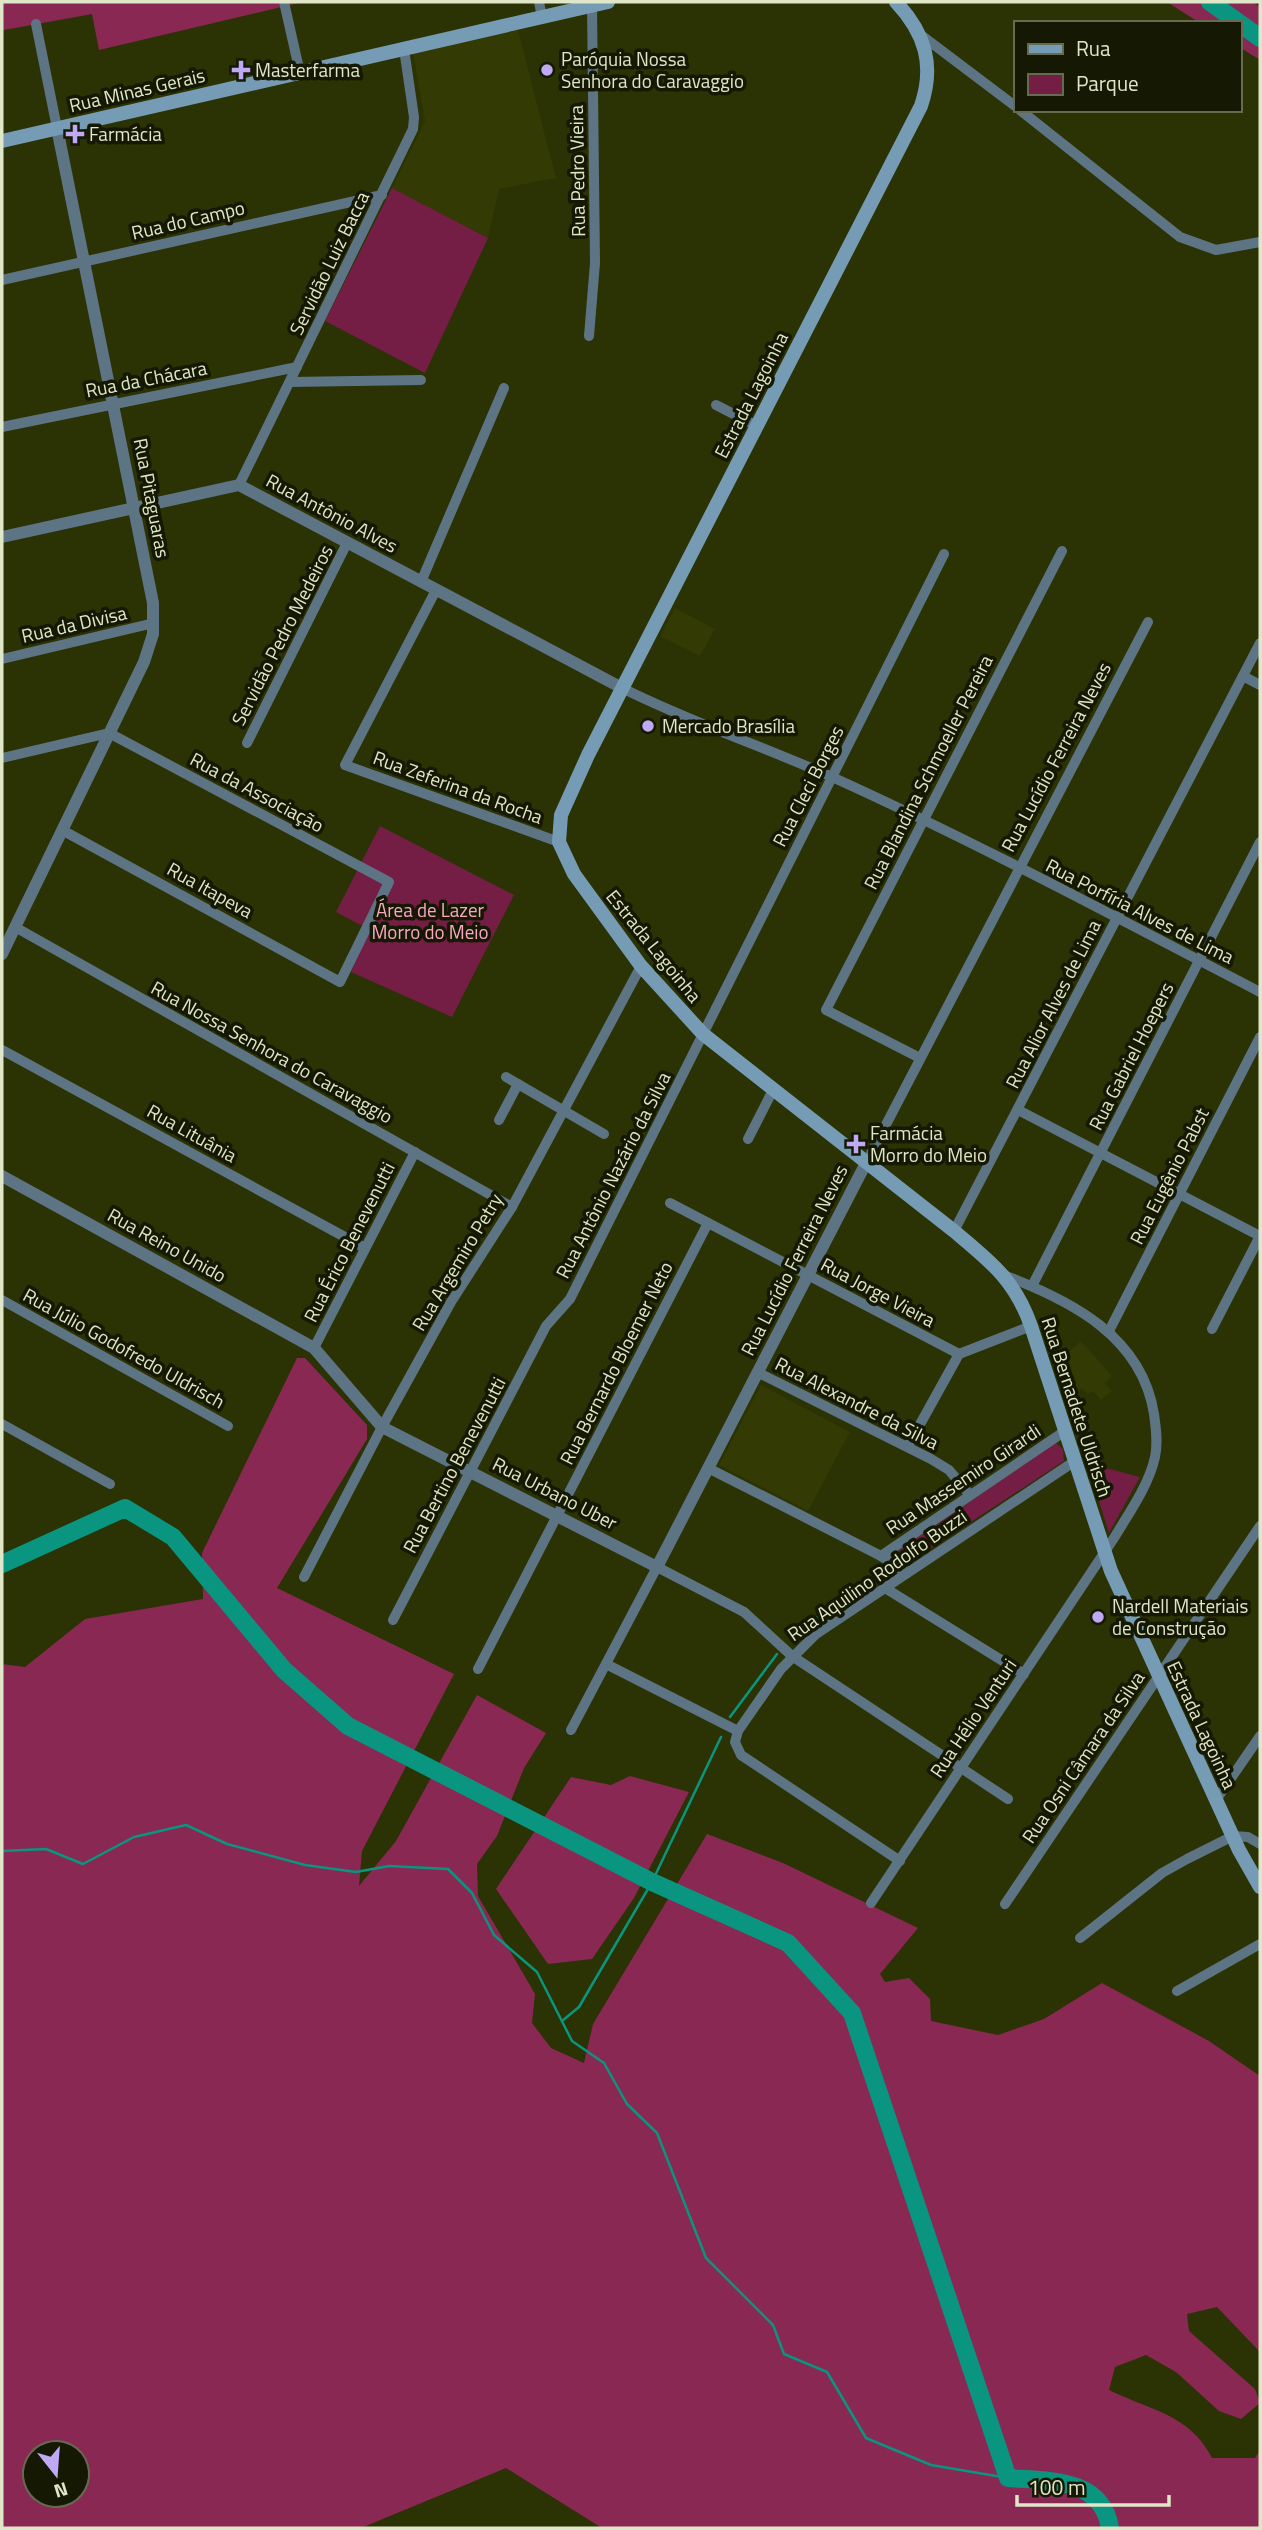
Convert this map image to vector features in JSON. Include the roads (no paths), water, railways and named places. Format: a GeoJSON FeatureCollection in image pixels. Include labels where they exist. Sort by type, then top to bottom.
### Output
{"type":"FeatureCollection","features":[{"type":"Feature","properties":{"kind":"main road","name":"Rua Minas Gerais"},"geometry":{"type":"LineString","coordinates":[[2,141],[608,2]]}},
{"type":"Feature","properties":{"kind":"main road","name":"Estrada Lagoinha"},"geometry":{"type":"LineString","coordinates":[[896,2],[921,35],[929,62],[928,79],[920,106],[565,803],[558,830],[559,842],[574,874],[641,966],[704,1034],[954,1231],[1006,1276]]}},
{"type":"Feature","properties":{"kind":"main road","name":"Rua Bernadete Uldrisch"},"geometry":{"type":"LineString","coordinates":[[1006,1276],[1020,1297],[1031,1326],[1104,1553]]}},
{"type":"Feature","properties":{"kind":"main road","name":"Estrada Lagoinha"},"geometry":{"type":"LineString","coordinates":[[1104,1553],[1216,1800],[1260,1887]]}},
{"type":"Feature","properties":{"kind":"street"},"geometry":{"type":"LineString","coordinates":[[284,2],[300,73]]}},
{"type":"Feature","properties":{"kind":"street"},"geometry":{"type":"LineString","coordinates":[[539,2],[542,17]]}},
{"type":"Feature","properties":{"kind":"street","name":"Rua Pedro Vieira"},"geometry":{"type":"LineString","coordinates":[[589,336],[595,263],[592,5]]}},
{"type":"Feature","properties":{"kind":"street","name":"Rua Pitaguaras"},"geometry":{"type":"LineString","coordinates":[[2,954],[144,662],[154,624],[135,508],[36,24]]}},
{"type":"Feature","properties":{"kind":"street"},"geometry":{"type":"LineString","coordinates":[[921,35],[1014,105]]}},
{"type":"Feature","properties":{"kind":"street","name":"Servidão Luiz Bacca"},"geometry":{"type":"LineString","coordinates":[[239,485],[413,130],[414,117],[404,49]]}},
{"type":"Feature","properties":{"kind":"street"},"geometry":{"type":"LineString","coordinates":[[1023,112],[1180,237],[1216,250],[1260,242]]}},
{"type":"Feature","properties":{"kind":"street","name":"Rua do Campo"},"geometry":{"type":"LineString","coordinates":[[2,280],[382,195]]}},
{"type":"Feature","properties":{"kind":"street","name":"Rua da Chácara"},"geometry":{"type":"LineString","coordinates":[[2,427],[297,367]]}},
{"type":"Feature","properties":{"kind":"street"},"geometry":{"type":"LineString","coordinates":[[290,382],[421,380]]}},
{"type":"Feature","properties":{"kind":"street"},"geometry":{"type":"LineString","coordinates":[[421,582],[504,388]]}},
{"type":"Feature","properties":{"kind":"street"},"geometry":{"type":"LineString","coordinates":[[716,405],[757,426]]}},
{"type":"Feature","properties":{"kind":"street","name":"Rua Antônio Alves"},"geometry":{"type":"LineString","coordinates":[[2,537],[239,485],[622,688]]}},
{"type":"Feature","properties":{"kind":"street","name":"Servidão Pedro Medeiros"},"geometry":{"type":"LineString","coordinates":[[247,743],[348,543]]}},
{"type":"Feature","properties":{"kind":"street","name":"Rua Blandina Schmoeller Pereira"},"geometry":{"type":"LineString","coordinates":[[920,1058],[826,1010],[1062,551]]}},
{"type":"Feature","properties":{"kind":"street","name":"Rua Cleci Borges"},"geometry":{"type":"LineString","coordinates":[[704,1034],[944,554]]}},
{"type":"Feature","properties":{"kind":"street","name":"Rua Zeferina da Rocha"},"geometry":{"type":"LineString","coordinates":[[436,590],[345,765],[559,842]]}},
{"type":"Feature","properties":{"kind":"street","name":"Rua Lucídio Ferreira Neves"},"geometry":{"type":"LineString","coordinates":[[571,1730],[1148,622]]}},
{"type":"Feature","properties":{"kind":"street","name":"Rua da Divisa"},"geometry":{"type":"LineString","coordinates":[[2,659],[154,624]]}},
{"type":"Feature","properties":{"kind":"street","name":"Rua Alior Alves de Lima"},"geometry":{"type":"LineString","coordinates":[[954,1231],[1260,643]]}},
{"type":"Feature","properties":{"kind":"street"},"geometry":{"type":"LineString","coordinates":[[1243,676],[1260,685]]}},
{"type":"Feature","properties":{"kind":"street","name":"Rua Porfíria Alves de Lima"},"geometry":{"type":"LineString","coordinates":[[622,688],[677,715],[832,777],[923,820],[1260,992]]}},
{"type":"Feature","properties":{"kind":"street"},"geometry":{"type":"LineString","coordinates":[[2,758],[110,733]]}},
{"type":"Feature","properties":{"kind":"street","name":"Rua da Associação"},"geometry":{"type":"LineString","coordinates":[[110,733],[389,882],[340,982]]}},
{"type":"Feature","properties":{"kind":"street","name":"Rua Itapeva"},"geometry":{"type":"LineString","coordinates":[[62,830],[340,982]]}},
{"type":"Feature","properties":{"kind":"street","name":"Rua Gabriel Hoepers"},"geometry":{"type":"LineString","coordinates":[[1032,1286],[1260,842]]}},
{"type":"Feature","properties":{"kind":"street","name":"Rua Nossa Senhora do Caravaggio"},"geometry":{"type":"LineString","coordinates":[[15,927],[512,1206]]}},
{"type":"Feature","properties":{"kind":"street","name":"Rua Argemiro Petry"},"geometry":{"type":"LineString","coordinates":[[304,1577],[382,1427],[451,1302],[512,1206],[641,966]]}},
{"type":"Feature","properties":{"kind":"street","name":"Rua Antônio Nazário da Silva"},"geometry":{"type":"LineString","coordinates":[[546,1326],[570,1300],[704,1034]]}},
{"type":"Feature","properties":{"kind":"street","name":"Rua Eugênio Pabst"},"geometry":{"type":"LineString","coordinates":[[1109,1331],[1260,1037]]}},
{"type":"Feature","properties":{"kind":"street","name":"Rua Lituânia"},"geometry":{"type":"LineString","coordinates":[[2,1049],[365,1248]]}},
{"type":"Feature","properties":{"kind":"street"},"geometry":{"type":"LineString","coordinates":[[506,1077],[604,1134]]}},
{"type":"Feature","properties":{"kind":"street"},"geometry":{"type":"LineString","coordinates":[[499,1120],[518,1084]]}},
{"type":"Feature","properties":{"kind":"street"},"geometry":{"type":"LineString","coordinates":[[748,1139],[773,1090]]}},
{"type":"Feature","properties":{"kind":"street"},"geometry":{"type":"LineString","coordinates":[[1018,1110],[1260,1236],[1212,1329]]}},
{"type":"Feature","properties":{"kind":"street","name":"Rua Érico Benevenutti"},"geometry":{"type":"LineString","coordinates":[[314,1349],[415,1152]]}},
{"type":"Feature","properties":{"kind":"street","name":"Rua Reino Unido"},"geometry":{"type":"LineString","coordinates":[[2,1175],[314,1349]]}},
{"type":"Feature","properties":{"kind":"street","name":"Rua Jorge Vieira"},"geometry":{"type":"LineString","coordinates":[[670,1203],[958,1354]]}},
{"type":"Feature","properties":{"kind":"street","name":"Rua Bernardo Bloemer Neto"},"geometry":{"type":"LineString","coordinates":[[478,1669],[708,1223]]}},
{"type":"Feature","properties":{"kind":"street","name":"Estrada Lagoinha"},"geometry":{"type":"LineString","coordinates":[[1006,1276],[1068,1304],[1109,1331],[1129,1354],[1143,1377],[1153,1411],[1156,1443],[1149,1475],[1104,1553]]}},
{"type":"Feature","properties":{"kind":"street","name":"Rua Júlio Godofredo Uldrisch"},"geometry":{"type":"LineString","coordinates":[[2,1300],[229,1426]]}},
{"type":"Feature","properties":{"kind":"street","name":"Rua Bertino Benevenutti"},"geometry":{"type":"LineString","coordinates":[[393,1620],[546,1326]]}},
{"type":"Feature","properties":{"kind":"street"},"geometry":{"type":"LineString","coordinates":[[908,1446],[958,1354],[1031,1326]]}},
{"type":"Feature","properties":{"kind":"street","name":"Rua Urbano Uber"},"geometry":{"type":"LineString","coordinates":[[314,1349],[382,1427],[744,1612],[792,1656],[1008,1799]]}},
{"type":"Feature","properties":{"kind":"street","name":"Rua Alexandre da Silva"},"geometry":{"type":"LineString","coordinates":[[757,1373],[908,1446],[948,1470],[970,1495]]}},
{"type":"Feature","properties":{"kind":"street"},"geometry":{"type":"LineString","coordinates":[[2,1424],[110,1484]]}},
{"type":"Feature","properties":{"kind":"street","name":"Rua Massemiro Girardi"},"geometry":{"type":"LineString","coordinates":[[881,1556],[1066,1431]]}},
{"type":"Feature","properties":{"kind":"street","name":"Rua Aquilino Rodolfo Buzzi"},"geometry":{"type":"LineString","coordinates":[[738,1731],[792,1656],[816,1634],[1075,1461]]}},
{"type":"Feature","properties":{"kind":"street"},"geometry":{"type":"LineString","coordinates":[[708,1468],[881,1556],[907,1573]]}},
{"type":"Feature","properties":{"kind":"street","name":"Rua Osni Câmara da Silva"},"geometry":{"type":"LineString","coordinates":[[1005,1903],[1260,1526]]}},
{"type":"Feature","properties":{"kind":"street","name":"Rua Hélio Venturi"},"geometry":{"type":"LineString","coordinates":[[871,1903],[1104,1553]]}},
{"type":"Feature","properties":{"kind":"street"},"geometry":{"type":"LineString","coordinates":[[885,1588],[1024,1674]]}},
{"type":"Feature","properties":{"kind":"street"},"geometry":{"type":"LineString","coordinates":[[606,1664],[738,1731],[735,1742],[737,1750],[900,1861]]}},
{"type":"Feature","properties":{"kind":"street"},"geometry":{"type":"LineString","coordinates":[[1216,1800],[1260,1736]]}},
{"type":"Feature","properties":{"kind":"street"},"geometry":{"type":"LineString","coordinates":[[1080,1938],[1162,1873],[1233,1836],[1248,1837],[1260,1844]]}},
{"type":"Feature","properties":{"kind":"street"},"geometry":{"type":"LineString","coordinates":[[1177,1991],[1260,1944]]}},
{"type":"Feature","properties":{"kind":"waterway"},"geometry":{"type":"LineString","coordinates":[[1210,2],[1236,21]]}},
{"type":"Feature","properties":{"kind":"waterway"},"geometry":{"type":"LineString","coordinates":[[1241,24],[1260,38]]}},
{"type":"Feature","properties":{"kind":"waterway"},"geometry":{"type":"LineString","coordinates":[[2,1564],[125,1508],[173,1537],[284,1670],[348,1726],[652,1882],[788,1943],[852,2013],[1008,2478],[1057,2482],[1085,2491],[1097,2500],[1105,2512],[1110,2528]]}},
{"type":"Feature","properties":{"kind":"waterway"},"geometry":{"type":"LineString","coordinates":[[790,1636],[868,1583]]}},
{"type":"Feature","properties":{"kind":"waterway"},"geometry":{"type":"LineString","coordinates":[[730,1717],[777,1654]]}},
{"type":"Feature","properties":{"kind":"waterway"},"geometry":{"type":"LineString","coordinates":[[562,2021],[579,2007],[652,1882],[721,1737]]}},
{"type":"Feature","properties":{"kind":"waterway"},"geometry":{"type":"LineString","coordinates":[[2,1851],[46,1849],[83,1864],[134,1837],[186,1825],[227,1844],[305,1865],[356,1872],[389,1866],[448,1869],[472,1893],[494,1935],[537,1972],[572,2041],[604,2063],[627,2104],[657,2133],[706,2258],[773,2325],[784,2354],[827,2372],[866,2438],[931,2465],[1008,2478]]}},
{"type":"Feature","properties":{"kind":"place","name":"Masterfarma"},"geometry":{"type":"Point","coordinates":[241,70]}},
{"type":"Feature","properties":{"kind":"place","name":"Paróquia Nossa Senhora do Caravaggio"},"geometry":{"type":"Point","coordinates":[547,70]}},
{"type":"Feature","properties":{"kind":"place","name":"Farmácia"},"geometry":{"type":"Point","coordinates":[75,134]}},
{"type":"Feature","properties":{"kind":"place","name":"Mercado Brasília"},"geometry":{"type":"Point","coordinates":[648,726]}},
{"type":"Feature","properties":{"kind":"place","name":"Farmácia Morro do Meio"},"geometry":{"type":"Point","coordinates":[856,1144]}},
{"type":"Feature","properties":{"kind":"place","name":"Nardell Materiais de Construção"},"geometry":{"type":"Point","coordinates":[1098,1617]}},
{"type":"Feature","properties":{"kind":"park label","name":"Área de Lazer Morro do Meio"},"geometry":{"type":"Point","coordinates":[430,921]}}]}
